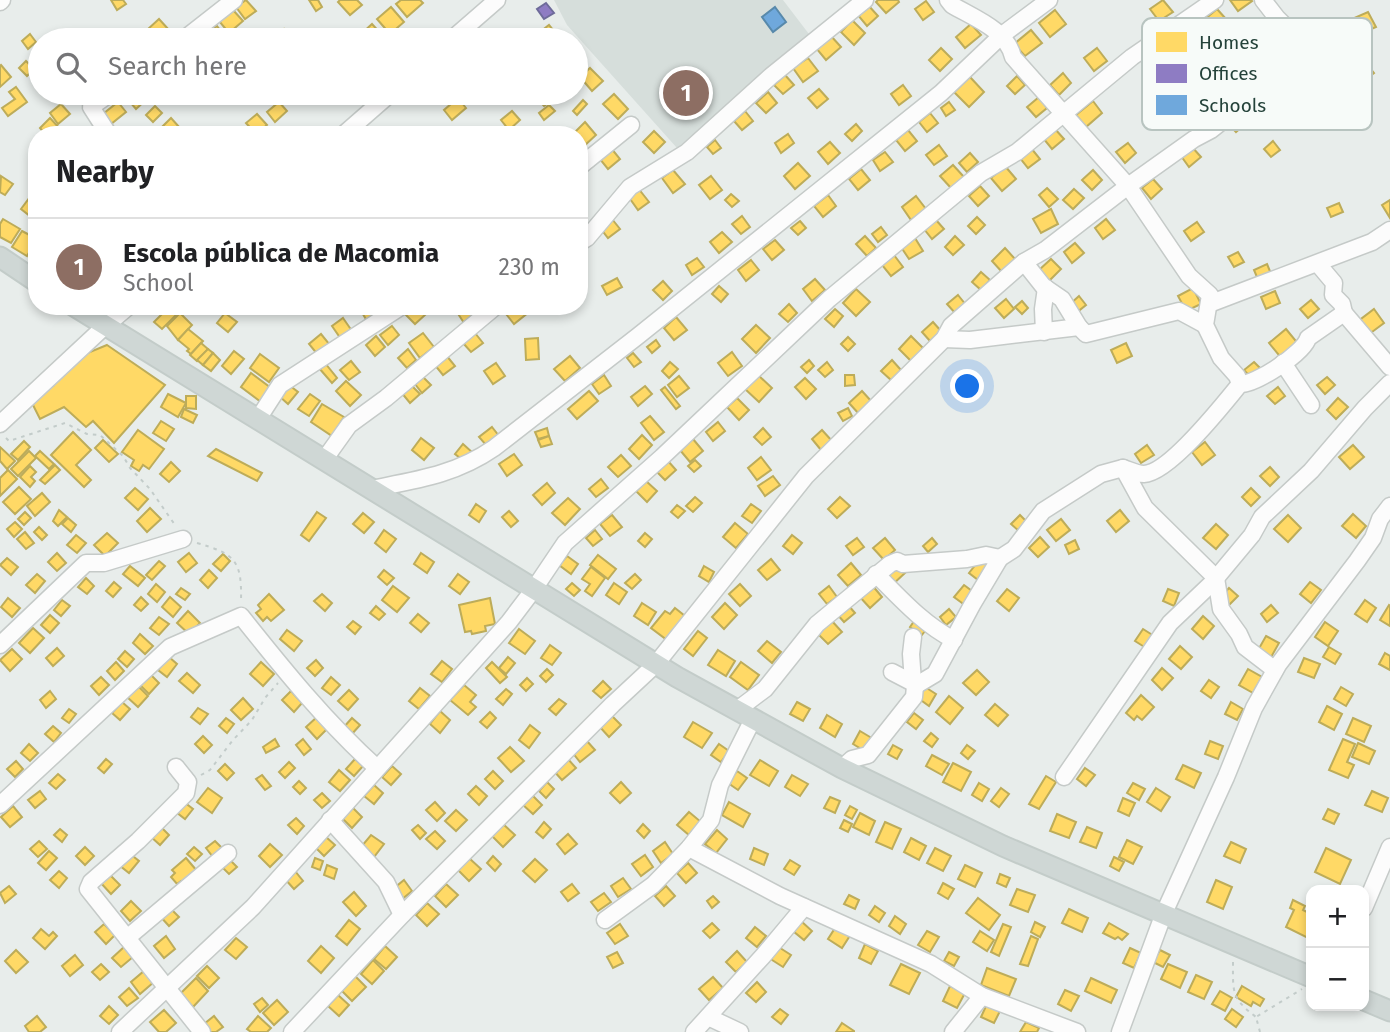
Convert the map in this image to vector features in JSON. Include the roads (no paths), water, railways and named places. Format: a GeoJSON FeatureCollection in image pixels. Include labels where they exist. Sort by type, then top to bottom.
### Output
{"type":"FeatureCollection","features":[{"type":"Feature","properties":{"kind":"main road"},"geometry":{"type":"LineString","coordinates":[[0,257],[28,276]]}},
{"type":"Feature","properties":{"kind":"main road"},"geometry":{"type":"LineString","coordinates":[[87,315],[656,664],[842,768],[1003,846],[1306,974]]}},
{"type":"Feature","properties":{"kind":"main road"},"geometry":{"type":"LineString","coordinates":[[1369,1002],[1390,1011]]}},
{"type":"Feature","properties":{"kind":"street"},"geometry":{"type":"LineString","coordinates":[[199,28],[234,0]]}},
{"type":"Feature","properties":{"kind":"street"},"geometry":{"type":"LineString","coordinates":[[465,28],[497,0]]}},
{"type":"Feature","properties":{"kind":"street"},"geometry":{"type":"LineString","coordinates":[[588,237],[630,187],[687,152],[771,76],[865,0]]}},
{"type":"Feature","properties":{"kind":"street"},"geometry":{"type":"LineString","coordinates":[[948,0],[1002,35],[1011,48],[1013,57],[1128,186],[1189,276],[1210,295],[1205,325],[1220,358],[1237,376],[1240,384]]}},
{"type":"Feature","properties":{"kind":"street"},"geometry":{"type":"LineString","coordinates":[[372,489],[435,476],[472,463],[494,449],[941,93],[1002,35],[1049,0]]}},
{"type":"Feature","properties":{"kind":"street"},"geometry":{"type":"LineString","coordinates":[[1189,18],[1215,0]]}},
{"type":"Feature","properties":{"kind":"street"},"geometry":{"type":"LineString","coordinates":[[1263,0],[1277,18]]}},
{"type":"Feature","properties":{"kind":"street"},"geometry":{"type":"LineString","coordinates":[[120,1032],[253,906],[509,622],[565,543],[662,457],[829,299],[981,173],[1017,152],[1142,50]]}},
{"type":"Feature","properties":{"kind":"street"},"geometry":{"type":"LineString","coordinates":[[94,105],[91,107],[103,126]]}},
{"type":"Feature","properties":{"kind":"street"},"geometry":{"type":"LineString","coordinates":[[354,126],[378,105]]}},
{"type":"Feature","properties":{"kind":"street"},"geometry":{"type":"LineString","coordinates":[[588,160],[631,125]]}},
{"type":"Feature","properties":{"kind":"street"},"geometry":{"type":"LineString","coordinates":[[292,1032],[402,915],[656,664],[806,476],[944,339],[951,326],[1024,262],[1056,242],[1194,138],[1211,130]]}},
{"type":"Feature","properties":{"kind":"street"},"geometry":{"type":"LineString","coordinates":[[1209,304],[1372,243],[1390,230]]}},
{"type":"Feature","properties":{"kind":"street"},"geometry":{"type":"LineString","coordinates":[[1024,262],[1046,288],[1062,299],[1086,334],[1179,311],[1205,325]]}},
{"type":"Feature","properties":{"kind":"street"},"geometry":{"type":"LineString","coordinates":[[1318,264],[1334,283],[1333,295],[1342,304],[1344,313],[1390,367]]}},
{"type":"Feature","properties":{"kind":"street"},"geometry":{"type":"LineString","coordinates":[[1044,332],[1042,309],[1046,288]]}},
{"type":"Feature","properties":{"kind":"street"},"geometry":{"type":"LineString","coordinates":[[915,684],[935,674],[1000,558],[1014,550],[1043,511],[1101,474],[1123,468],[1144,474],[1159,470],[1179,453],[1240,384],[1251,383],[1283,363],[1306,346],[1308,338],[1344,313]]}},
{"type":"Feature","properties":{"kind":"street"},"geometry":{"type":"LineString","coordinates":[[0,424],[118,315]]}},
{"type":"Feature","properties":{"kind":"street"},"geometry":{"type":"LineString","coordinates":[[257,419],[280,385],[388,315]]}},
{"type":"Feature","properties":{"kind":"street"},"geometry":{"type":"LineString","coordinates":[[324,460],[349,425],[386,398],[485,315]]}},
{"type":"Feature","properties":{"kind":"street"},"geometry":{"type":"LineString","coordinates":[[944,339],[970,340],[1079,327]]}},
{"type":"Feature","properties":{"kind":"street"},"geometry":{"type":"LineString","coordinates":[[1283,363],[1311,405]]}},
{"type":"Feature","properties":{"kind":"street"},"geometry":{"type":"LineString","coordinates":[[1064,777],[1170,623],[1216,578],[1252,535],[1262,517],[1311,471],[1390,383]]}},
{"type":"Feature","properties":{"kind":"street"},"geometry":{"type":"LineString","coordinates":[[1123,468],[1144,508],[1216,578],[1221,610],[1245,647],[1275,670]]}},
{"type":"Feature","properties":{"kind":"street"},"geometry":{"type":"LineString","coordinates":[[1120,1032],[1164,913],[1254,708],[1275,670],[1362,554],[1390,506]]}},
{"type":"Feature","properties":{"kind":"street"},"geometry":{"type":"LineString","coordinates":[[0,645],[86,563],[104,563],[183,539]]}},
{"type":"Feature","properties":{"kind":"street"},"geometry":{"type":"LineString","coordinates":[[605,920],[653,885],[689,848],[711,820],[720,785],[745,714],[817,624],[876,574],[897,561],[903,564],[986,555],[1000,558]]}},
{"type":"Feature","properties":{"kind":"street"},"geometry":{"type":"LineString","coordinates":[[876,574],[902,602],[940,633],[954,640]]}},
{"type":"Feature","properties":{"kind":"street"},"geometry":{"type":"LineString","coordinates":[[0,805],[170,647],[241,616],[342,737],[377,768]]}},
{"type":"Feature","properties":{"kind":"street"},"geometry":{"type":"LineString","coordinates":[[842,768],[852,759],[868,755],[914,697],[911,654],[913,637]]}},
{"type":"Feature","properties":{"kind":"street"},"geometry":{"type":"LineString","coordinates":[[892,672],[915,684]]}},
{"type":"Feature","properties":{"kind":"street"},"geometry":{"type":"LineString","coordinates":[[176,767],[188,782],[186,793],[138,841],[91,881],[88,888],[202,1032]]}},
{"type":"Feature","properties":{"kind":"street"},"geometry":{"type":"LineString","coordinates":[[330,820],[386,881],[402,915]]}},
{"type":"Feature","properties":{"kind":"street"},"geometry":{"type":"LineString","coordinates":[[689,848],[804,907],[931,964],[982,996],[1077,1032]]}},
{"type":"Feature","properties":{"kind":"street"},"geometry":{"type":"LineString","coordinates":[[1369,896],[1390,848]]}},
{"type":"Feature","properties":{"kind":"street"},"geometry":{"type":"LineString","coordinates":[[127,938],[228,853]]}},
{"type":"Feature","properties":{"kind":"street"},"geometry":{"type":"LineString","coordinates":[[694,1032],[804,907]]}},
{"type":"Feature","properties":{"kind":"street"},"geometry":{"type":"LineString","coordinates":[[953,1032],[982,996]]}},
{"type":"Feature","properties":{"kind":"street"},"geometry":{"type":"LineString","coordinates":[[1369,1001],[1390,999]]}},
{"type":"Feature","properties":{"kind":"street"},"geometry":{"type":"LineString","coordinates":[[708,1017],[740,1032]]}},
{"type":"Feature","properties":{"kind":"street"},"geometry":{"type":"LineString","coordinates":[[306,1020],[318,1032]]}},
{"type":"Feature","properties":{"kind":"place","name":"Escola pública de Macomia"},"geometry":{"type":"Point","coordinates":[686,93]}}]}
